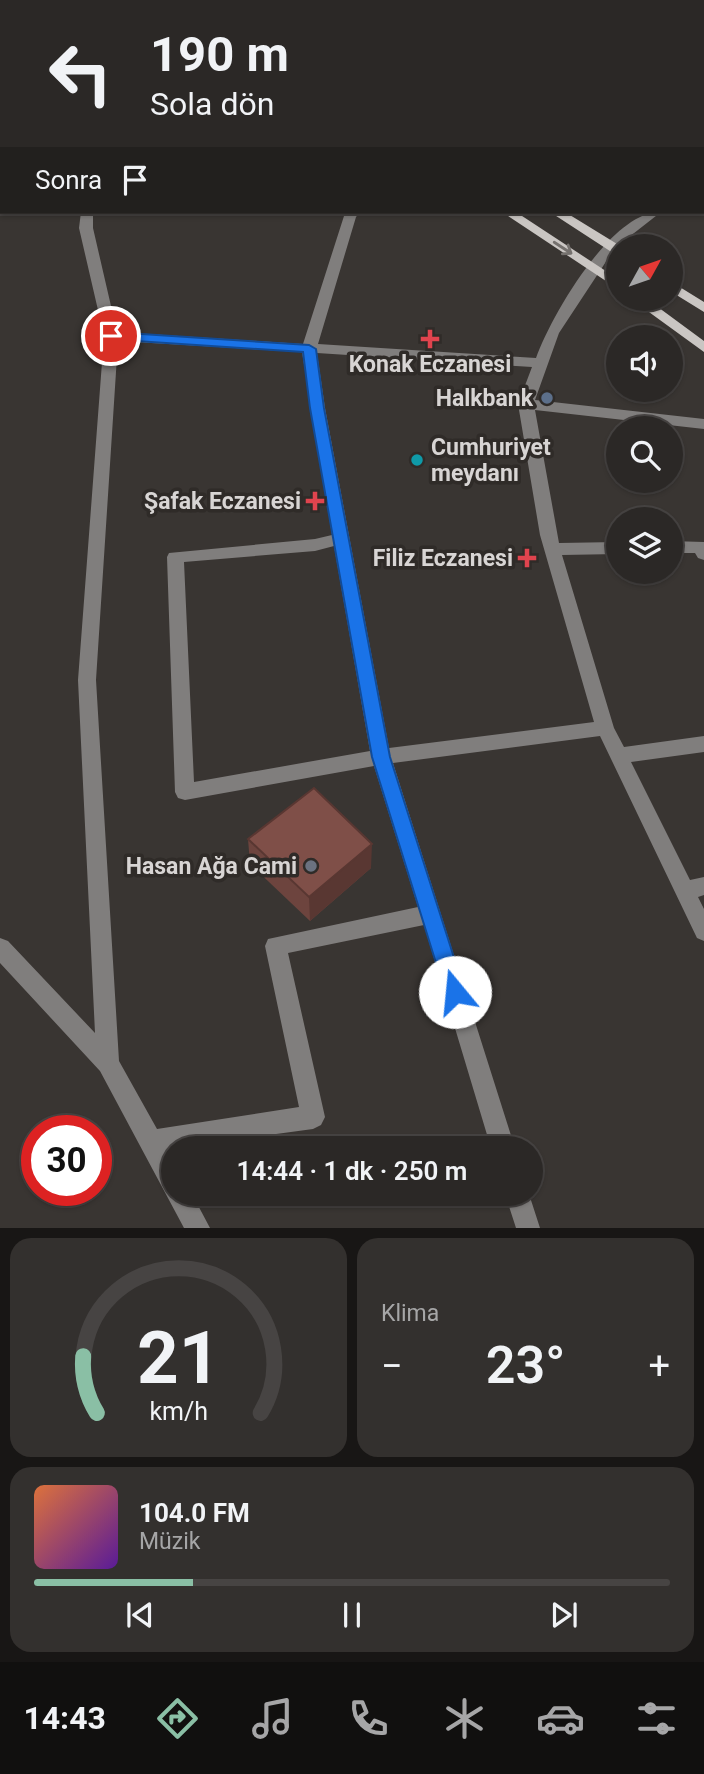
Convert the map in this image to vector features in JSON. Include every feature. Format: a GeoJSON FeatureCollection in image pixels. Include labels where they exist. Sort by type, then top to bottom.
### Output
{"type":"FeatureCollection","features":[{"type":"Feature","properties":{"kind":"main road"},"geometry":{"type":"LineString","coordinates":[[511,214],[606,276]]}},
{"type":"Feature","properties":{"kind":"main road"},"geometry":{"type":"LineString","coordinates":[[559,214],[606,242]]}},
{"type":"Feature","properties":{"kind":"main road"},"geometry":{"type":"LineString","coordinates":[[683,294],[704,308]]}},
{"type":"Feature","properties":{"kind":"main road"},"geometry":{"type":"LineString","coordinates":[[656,312],[704,348]]}},
{"type":"Feature","properties":{"kind":"street"},"geometry":{"type":"LineString","coordinates":[[87,214],[86,229],[111,336],[86,680],[108,1063]]}},
{"type":"Feature","properties":{"kind":"street"},"geometry":{"type":"LineString","coordinates":[[349,214],[309,349],[317,408],[381,757],[499,1136]]}},
{"type":"Feature","properties":{"kind":"street"},"geometry":{"type":"LineString","coordinates":[[629,234],[653,214]]}},
{"type":"Feature","properties":{"kind":"street"},"geometry":{"type":"LineString","coordinates":[[606,257],[552,334],[526,404],[552,549],[605,728],[694,888],[704,931]]}},
{"type":"Feature","properties":{"kind":"street"},"geometry":{"type":"LineString","coordinates":[[111,336],[541,363]]}},
{"type":"Feature","properties":{"kind":"street"},"geometry":{"type":"LineString","coordinates":[[526,404],[704,424]]}},
{"type":"Feature","properties":{"kind":"street"},"geometry":{"type":"LineString","coordinates":[[342,538],[315,544],[175,557],[185,792],[381,757],[605,728]]}},
{"type":"Feature","properties":{"kind":"street"},"geometry":{"type":"LineString","coordinates":[[552,549],[606,548]]}},
{"type":"Feature","properties":{"kind":"street"},"geometry":{"type":"LineString","coordinates":[[683,548],[703,550]]}},
{"type":"Feature","properties":{"kind":"street"},"geometry":{"type":"LineString","coordinates":[[619,756],[704,744]]}},
{"type":"Feature","properties":{"kind":"street"},"geometry":{"type":"LineString","coordinates":[[151,1142],[313,1117],[276,946],[431,914]]}},
{"type":"Feature","properties":{"kind":"street"},"geometry":{"type":"LineString","coordinates":[[0,947],[108,1063],[161,1161]]}},
{"type":"Feature","properties":{"kind":"street"},"geometry":{"type":"LineString","coordinates":[[185,1206],[194,1225]]}},
{"type":"Feature","properties":{"kind":"street"},"geometry":{"type":"LineString","coordinates":[[521,1206],[528,1228]]}},
{"type":"Feature","properties":{"kind":"building"},"geometry":{"type":"Polygon","coordinates":[[[314,788],[372,844],[309,897],[248,839],[314,788]]]}},
{"type":"Feature","properties":{"kind":"place","name":"Konak Eczanesi"},"geometry":{"type":"Point","coordinates":[430,339]}},
{"type":"Feature","properties":{"kind":"place","name":"Halkbank"},"geometry":{"type":"Point","coordinates":[547,398]}},
{"type":"Feature","properties":{"kind":"place","name":"Cumhuriyet meydanı"},"geometry":{"type":"Point","coordinates":[417,460]}},
{"type":"Feature","properties":{"kind":"place","name":"Şafak Eczanesi"},"geometry":{"type":"Point","coordinates":[315,501]}},
{"type":"Feature","properties":{"kind":"place","name":"Filiz Eczanesi"},"geometry":{"type":"Point","coordinates":[527,558]}},
{"type":"Feature","properties":{"kind":"place","name":"Hasan Ağa Cami"},"geometry":{"type":"Point","coordinates":[311,866]}},
{"type":"Feature","properties":{"kind":"route"},"geometry":{"type":"LineString","coordinates":[[111,336],[309,349],[317,408],[381,757],[455,992]]}}]}
